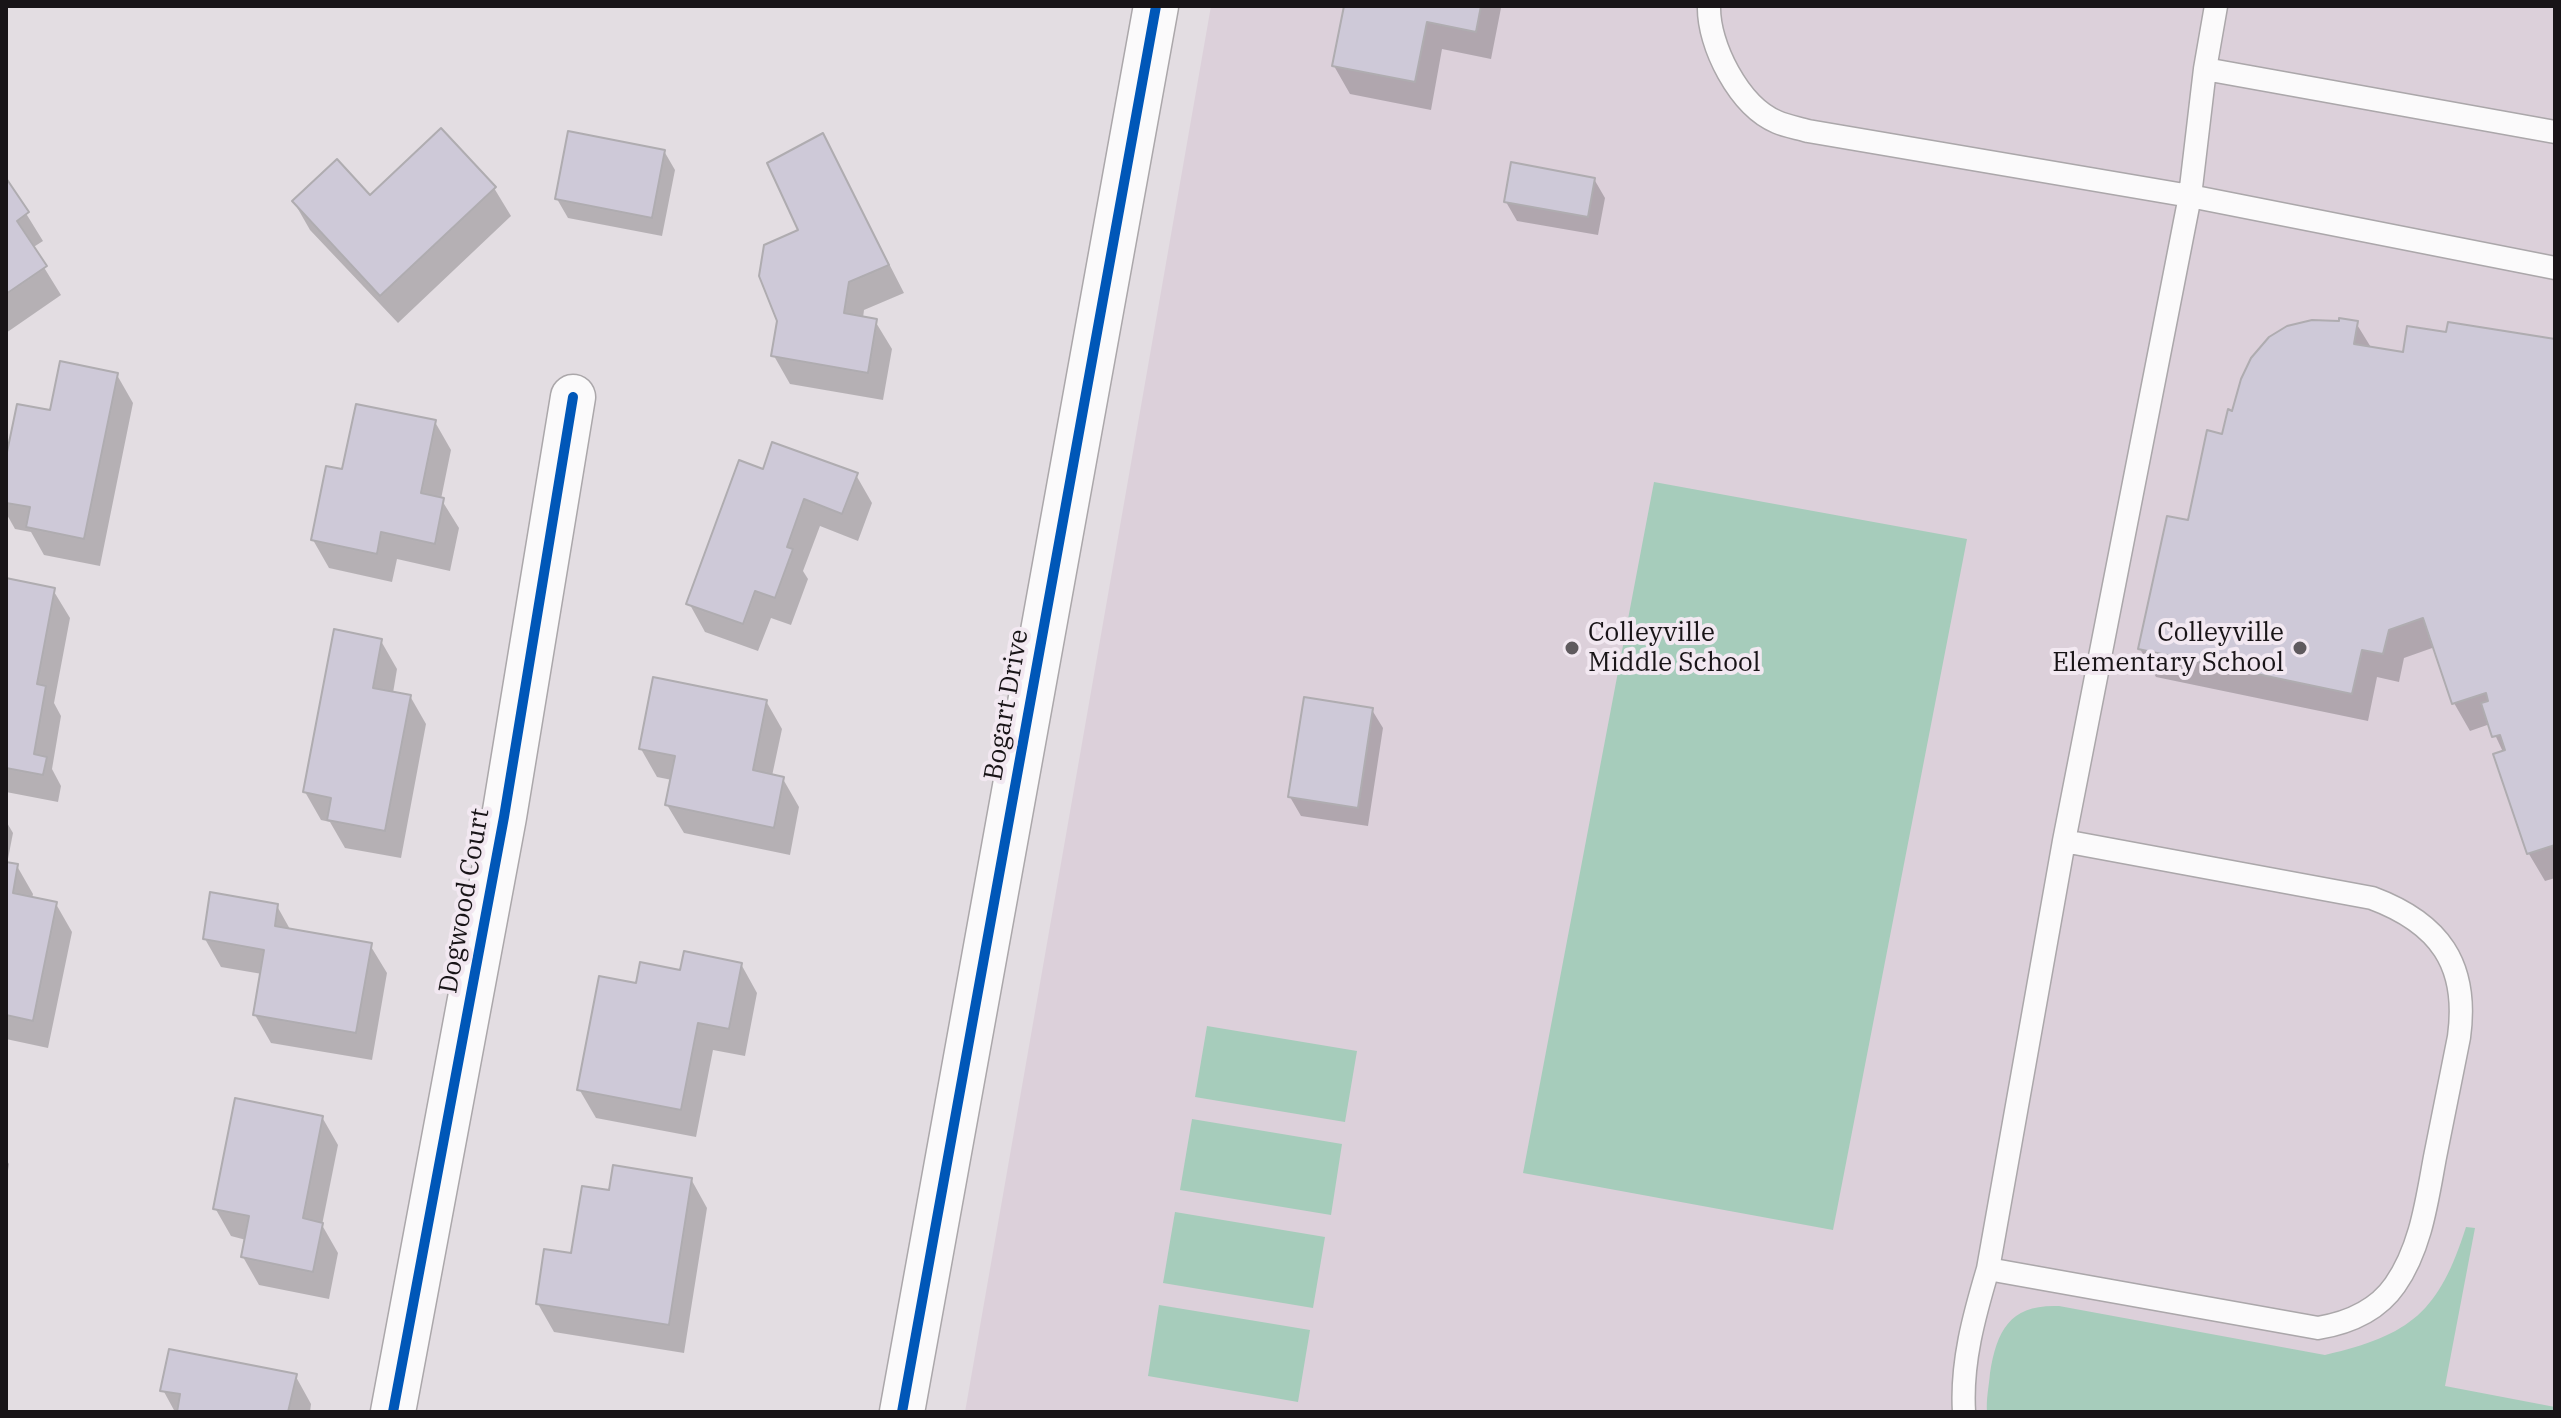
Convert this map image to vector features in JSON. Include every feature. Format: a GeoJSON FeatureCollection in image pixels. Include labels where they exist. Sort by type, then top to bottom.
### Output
{"type":"FeatureCollection","features":[{"type":"Feature","properties":{"kind":"street","name":"Bogart Drive"},"geometry":{"type":"LineString","coordinates":[[902,1412],[1156,6]]}},
{"type":"Feature","properties":{"kind":"street","name":"Dogwood Court"},"geometry":{"type":"LineString","coordinates":[[393,1412],[504,817],[573,397]]}},
{"type":"Feature","properties":{"kind":"lane"},"geometry":{"type":"LineString","coordinates":[[1709,6],[1715,46],[1729,75],[1750,102],[1775,122],[1808,131],[2190,196],[2555,268]]}},
{"type":"Feature","properties":{"kind":"lane"},"geometry":{"type":"LineString","coordinates":[[1964,1412],[1962,1388],[1972,1322],[1988,1269],[2064,841],[2190,196],[2216,6]]}},
{"type":"Feature","properties":{"kind":"lane"},"geometry":{"type":"LineString","coordinates":[[2205,69],[2555,132]]}},
{"type":"Feature","properties":{"kind":"lane"},"geometry":{"type":"LineString","coordinates":[[1988,1269],[2318,1328],[2338,1325],[2358,1317],[2377,1306],[2395,1285],[2409,1259],[2427,1200],[2459,1037],[2462,1014],[2457,974],[2433,935],[2405,911],[2372,898],[2064,841]]}},
{"type":"Feature","properties":{"kind":"shaded area","name":"Colleyville Middle School"},"geometry":{"type":"Polygon","coordinates":[[[1211,6],[2555,6],[2555,1412],[965,1412],[1211,6]]]}},
{"type":"Feature","properties":{"kind":"green space"},"geometry":{"type":"Polygon","coordinates":[[[1654,482],[1967,539],[1833,1230],[1523,1173],[1654,482]]]}},
{"type":"Feature","properties":{"kind":"green space"},"geometry":{"type":"Polygon","coordinates":[[[1207,1026],[1357,1051],[1345,1122],[1195,1097],[1207,1026]]]}},
{"type":"Feature","properties":{"kind":"green space"},"geometry":{"type":"Polygon","coordinates":[[[1192,1119],[1342,1144],[1331,1215],[1180,1190],[1192,1119]]]}},
{"type":"Feature","properties":{"kind":"green space"},"geometry":{"type":"Polygon","coordinates":[[[1175,1212],[1325,1237],[1313,1308],[1163,1283],[1175,1212]]]}},
{"type":"Feature","properties":{"kind":"green space"},"geometry":{"type":"Polygon","coordinates":[[[2466,1227],[2475,1228],[2445,1386],[2555,1407],[2555,1412],[1987,1412],[1990,1373],[1997,1344],[2009,1322],[2029,1309],[2059,1306],[2325,1355],[2380,1339],[2418,1315],[2445,1280],[2466,1227]]]}},
{"type":"Feature","properties":{"kind":"green space"},"geometry":{"type":"Polygon","coordinates":[[[1159,1305],[1310,1330],[1298,1402],[1148,1376],[1159,1305]]]}},
{"type":"Feature","properties":{"kind":"building"},"geometry":{"type":"Polygon","coordinates":[[[1344,6],[1481,6],[1476,32],[1427,22],[1415,82],[1332,66],[1344,6]]]}},
{"type":"Feature","properties":{"kind":"building"},"geometry":{"type":"Polygon","coordinates":[[[441,128],[496,187],[380,296],[292,201],[337,159],[370,195],[441,128]]]}},
{"type":"Feature","properties":{"kind":"building"},"geometry":{"type":"Polygon","coordinates":[[[568,131],[665,150],[652,218],[555,199],[568,131]]]}},
{"type":"Feature","properties":{"kind":"building"},"geometry":{"type":"Polygon","coordinates":[[[823,133],[889,265],[849,282],[844,313],[877,319],[868,373],[771,356],[777,321],[759,276],[764,245],[798,230],[767,163],[823,133]]]}},
{"type":"Feature","properties":{"kind":"building"},"geometry":{"type":"Polygon","coordinates":[[[1511,162],[1595,178],[1588,217],[1504,202],[1511,162]]]}},
{"type":"Feature","properties":{"kind":"building"},"geometry":{"type":"Polygon","coordinates":[[[6,178],[29,212],[17,221],[47,266],[6,294],[6,178]]]}},
{"type":"Feature","properties":{"kind":"building","name":"Colleyville Elementary School"},"geometry":{"type":"Polygon","coordinates":[[[2339,318],[2358,321],[2354,344],[2403,352],[2407,326],[2446,332],[2448,322],[2555,339],[2555,845],[2527,854],[2493,754],[2505,750],[2500,735],[2492,737],[2481,703],[2488,701],[2486,693],[2452,704],[2423,618],[2389,630],[2383,654],[2362,650],[2352,694],[2138,649],[2167,516],[2188,520],[2207,430],[2222,434],[2228,409],[2232,411],[2251,358],[2269,337],[2287,326],[2312,320],[2339,321],[2339,318]]]}},
{"type":"Feature","properties":{"kind":"building"},"geometry":{"type":"Polygon","coordinates":[[[60,361],[118,373],[84,539],[26,527],[30,507],[6,503],[6,457],[17,404],[50,410],[60,361]]]}},
{"type":"Feature","properties":{"kind":"building"},"geometry":{"type":"Polygon","coordinates":[[[356,404],[436,420],[421,493],[444,498],[435,544],[381,532],[377,554],[311,540],[326,466],[342,469],[356,404]]]}},
{"type":"Feature","properties":{"kind":"building"},"geometry":{"type":"Polygon","coordinates":[[[772,442],[858,473],[842,514],[804,499],[787,547],[793,549],[775,598],[755,591],[743,624],[686,604],[739,460],[763,469],[772,442]]]}},
{"type":"Feature","properties":{"kind":"building"},"geometry":{"type":"Polygon","coordinates":[[[6,578],[55,588],[37,684],[46,686],[34,754],[47,757],[43,775],[6,768],[6,578]]]}},
{"type":"Feature","properties":{"kind":"building"},"geometry":{"type":"Polygon","coordinates":[[[334,629],[382,639],[373,688],[411,695],[385,831],[327,820],[331,798],[303,792],[334,629]]]}},
{"type":"Feature","properties":{"kind":"building"},"geometry":{"type":"Polygon","coordinates":[[[653,677],[767,700],[753,770],[784,777],[774,828],[665,805],[675,756],[639,749],[653,677]]]}},
{"type":"Feature","properties":{"kind":"building"},"geometry":{"type":"Polygon","coordinates":[[[1304,697],[1373,708],[1358,808],[1288,797],[1304,697]]]}},
{"type":"Feature","properties":{"kind":"building"},"geometry":{"type":"Polygon","coordinates":[[[6,862],[18,864],[13,893],[57,902],[33,1021],[6,1015],[6,862]]]}},
{"type":"Feature","properties":{"kind":"building"},"geometry":{"type":"Polygon","coordinates":[[[210,892],[278,904],[275,926],[372,943],[356,1033],[253,1015],[264,950],[203,939],[210,892]]]}},
{"type":"Feature","properties":{"kind":"building"},"geometry":{"type":"Polygon","coordinates":[[[684,951],[742,963],[729,1029],[698,1023],[681,1110],[577,1090],[599,976],[636,983],[640,962],[680,970],[684,951]]]}},
{"type":"Feature","properties":{"kind":"building"},"geometry":{"type":"Polygon","coordinates":[[[235,1098],[323,1116],[303,1218],[323,1223],[313,1272],[241,1257],[249,1216],[213,1209],[235,1098]]]}},
{"type":"Feature","properties":{"kind":"building"},"geometry":{"type":"Polygon","coordinates":[[[613,1165],[692,1178],[669,1325],[536,1304],[544,1249],[571,1253],[582,1186],[609,1190],[613,1165]]]}},
{"type":"Feature","properties":{"kind":"building"},"geometry":{"type":"Polygon","coordinates":[[[169,1349],[297,1374],[288,1412],[177,1412],[180,1394],[160,1391],[169,1349]]]}},
{"type":"Feature","properties":{"kind":"cycle path"},"geometry":{"type":"LineString","coordinates":[[902,1412],[1156,6]]}},
{"type":"Feature","properties":{"kind":"cycle path"},"geometry":{"type":"LineString","coordinates":[[393,1412],[504,817],[573,397]]}},
{"type":"Feature","properties":{"kind":"place","name":"Colleyville Middle School"},"geometry":{"type":"Point","coordinates":[1572,648]}},
{"type":"Feature","properties":{"kind":"place","name":"Colleyville Elementary School"},"geometry":{"type":"Point","coordinates":[2300,648]}}]}
